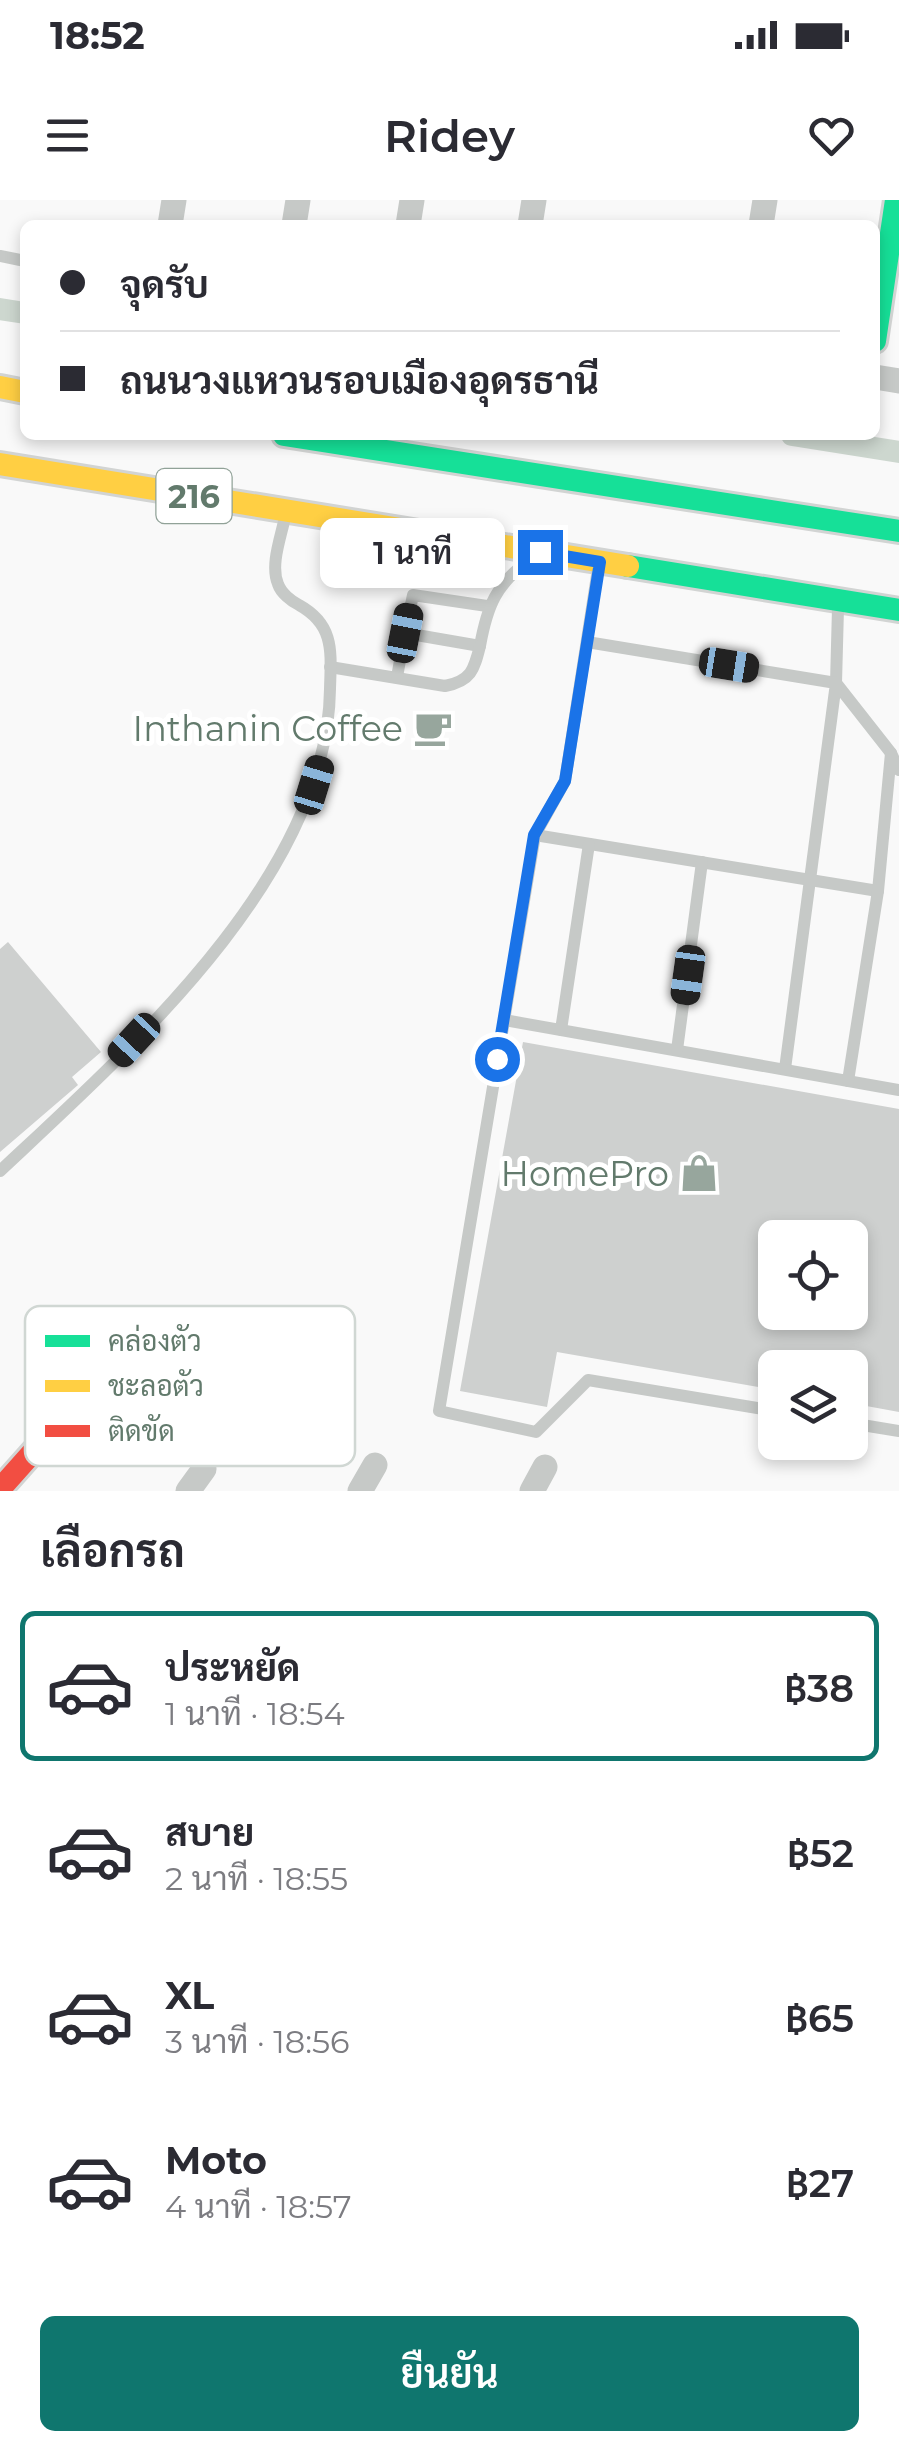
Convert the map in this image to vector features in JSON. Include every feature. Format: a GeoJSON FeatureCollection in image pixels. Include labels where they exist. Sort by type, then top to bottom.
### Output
{"type":"FeatureCollection","features":[{"type":"Feature","properties":{"kind":"main road"},"geometry":{"type":"LineString","coordinates":[[880,307],[896,200]]}},
{"type":"Feature","properties":{"kind":"main road"},"geometry":{"type":"LineString","coordinates":[[316,440],[899,531]]}},
{"type":"Feature","properties":{"kind":"main road","name":"216"},"geometry":{"type":"LineString","coordinates":[[0,464],[899,610]]}},
{"type":"Feature","properties":{"kind":"main road"},"geometry":{"type":"LineString","coordinates":[[0,1489],[25,1461]]}},
{"type":"Feature","properties":{"kind":"street"},"geometry":{"type":"LineString","coordinates":[[360,1491],[375,1465]]}},
{"type":"Feature","properties":{"kind":"street"},"geometry":{"type":"LineString","coordinates":[[532,1491],[546,1467]]}},
{"type":"Feature","properties":{"kind":"street"},"geometry":{"type":"LineString","coordinates":[[188,1491],[204,1470]]}},
{"type":"Feature","properties":{"kind":"lane"},"geometry":{"type":"LineString","coordinates":[[0,1172],[155,1018],[223,940],[272,872],[307,808],[330,716],[331,640],[325,625],[278,587],[275,569],[286,511]]}},
{"type":"Feature","properties":{"kind":"lane"},"geometry":{"type":"LineString","coordinates":[[330,667],[445,686],[462,683],[474,672],[487,606],[514,571],[540,552]]}},
{"type":"Feature","properties":{"kind":"lane"},"geometry":{"type":"LineString","coordinates":[[600,562],[565,781],[534,835],[439,1411],[536,1432],[588,1380],[758,1408]]}},
{"type":"Feature","properties":{"kind":"lane"},"geometry":{"type":"LineString","coordinates":[[397,678],[413,595],[487,606]]}},
{"type":"Feature","properties":{"kind":"lane"},"geometry":{"type":"LineString","coordinates":[[785,1069],[836,682],[838,600]]}},
{"type":"Feature","properties":{"kind":"lane"},"geometry":{"type":"LineString","coordinates":[[405,633],[480,646]]}},
{"type":"Feature","properties":{"kind":"lane"},"geometry":{"type":"LineString","coordinates":[[587,642],[836,682],[892,752],[899,770]]}},
{"type":"Feature","properties":{"kind":"lane"},"geometry":{"type":"LineString","coordinates":[[848,1080],[878,891],[892,752]]}},
{"type":"Feature","properties":{"kind":"lane"},"geometry":{"type":"LineString","coordinates":[[534,835],[878,891]]}},
{"type":"Feature","properties":{"kind":"lane"},"geometry":{"type":"LineString","coordinates":[[561,1030],[589,844]]}},
{"type":"Feature","properties":{"kind":"lane"},"geometry":{"type":"LineString","coordinates":[[678,1050],[702,862]]}},
{"type":"Feature","properties":{"kind":"lane"},"geometry":{"type":"LineString","coordinates":[[504,1020],[899,1090]]}},
{"type":"Feature","properties":{"kind":"lane"},"geometry":{"type":"LineString","coordinates":[[868,1426],[899,1431]]}},
{"type":"Feature","properties":{"kind":"building"},"geometry":{"type":"Polygon","coordinates":[[[8,942],[101,1052],[72,1077],[78,1085],[0,1152],[0,949],[8,942]]]}},
{"type":"Feature","properties":{"kind":"building","name":"HomePro"},"geometry":{"type":"Polygon","coordinates":[[[523,1042],[899,1109],[899,1412],[868,1406],[868,1350],[758,1350],[758,1387],[557,1352],[547,1407],[460,1391],[523,1042]]]}},
{"type":"Feature","properties":{"kind":"waterway"},"geometry":{"type":"LineString","coordinates":[[0,309],[20,312]]}},
{"type":"Feature","properties":{"kind":"waterway"},"geometry":{"type":"LineString","coordinates":[[823,440],[899,452]]}},
{"type":"Feature","properties":{"kind":"traffic: fast"},"geometry":{"type":"LineString","coordinates":[[880,307],[896,200]]}},
{"type":"Feature","properties":{"kind":"traffic: fast"},"geometry":{"type":"LineString","coordinates":[[316,440],[899,531]]}},
{"type":"Feature","properties":{"kind":"traffic: fast"},"geometry":{"type":"LineString","coordinates":[[628,566],[899,610]]}},
{"type":"Feature","properties":{"kind":"traffic: slow"},"geometry":{"type":"LineString","coordinates":[[0,387],[20,391]]}},
{"type":"Feature","properties":{"kind":"traffic: slow"},"geometry":{"type":"LineString","coordinates":[[0,464],[628,566]]}},
{"type":"Feature","properties":{"kind":"traffic: jam"},"geometry":{"type":"LineString","coordinates":[[0,1489],[25,1461]]}},
{"type":"Feature","properties":{"kind":"place","name":"Inthanin Coffee"},"geometry":{"type":"Point","coordinates":[433,728]}},
{"type":"Feature","properties":{"kind":"place","name":"HomePro"},"geometry":{"type":"Point","coordinates":[699,1173]}},
{"type":"Feature","properties":{"kind":"route"},"geometry":{"type":"LineString","coordinates":[[497,1059],[534,835],[565,781],[600,562],[540,552]]}}]}
